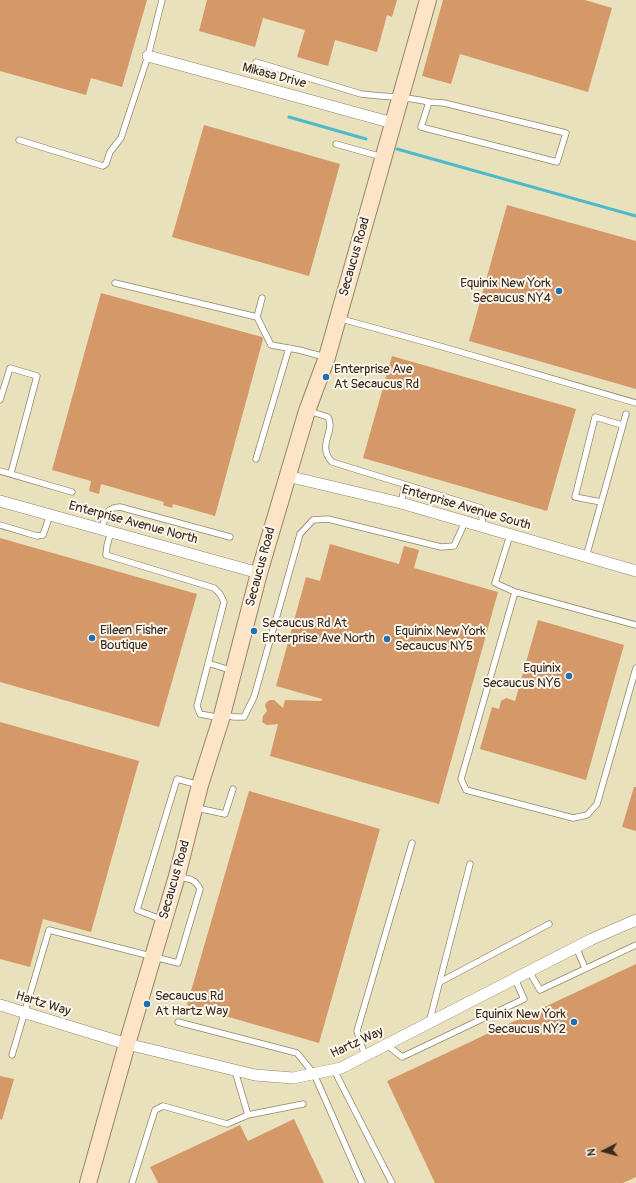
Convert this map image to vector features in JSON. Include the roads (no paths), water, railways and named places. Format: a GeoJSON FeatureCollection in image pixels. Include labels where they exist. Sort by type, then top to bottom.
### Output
{"type":"FeatureCollection","features":[{"type":"Feature","properties":{"kind":"main road","name":"Secaucus Road"},"geometry":{"type":"LineString","coordinates":[[88,1183],[152,957],[177,876],[194,807],[221,716],[259,572],[307,411],[327,357],[428,0]]}},
{"type":"Feature","properties":{"kind":"street","name":"Mikasa Drive"},"geometry":{"type":"LineString","coordinates":[[148,56],[393,123]]}},
{"type":"Feature","properties":{"kind":"street","name":"Enterprise Avenue South"},"geometry":{"type":"LineString","coordinates":[[287,476],[401,503],[636,571]]}},
{"type":"Feature","properties":{"kind":"street","name":"Enterprise Avenue North"},"geometry":{"type":"LineString","coordinates":[[0,501],[259,572]]}},
{"type":"Feature","properties":{"kind":"street","name":"Hartz Way"},"geometry":{"type":"LineString","coordinates":[[0,1005],[127,1044],[255,1076],[293,1078],[341,1068],[576,947],[636,920]]}},
{"type":"Feature","properties":{"kind":"lane"},"geometry":{"type":"LineString","coordinates":[[19,140],[103,166],[106,164],[110,152],[121,138],[148,56],[162,0]]}},
{"type":"Feature","properties":{"kind":"lane"},"geometry":{"type":"LineString","coordinates":[[256,62],[361,94],[401,96],[429,102],[444,103],[566,133],[557,162],[421,128],[429,102]]}},
{"type":"Feature","properties":{"kind":"lane"},"geometry":{"type":"LineString","coordinates":[[336,144],[383,157]]}},
{"type":"Feature","properties":{"kind":"lane"},"geometry":{"type":"LineString","coordinates":[[115,282],[257,317]]}},
{"type":"Feature","properties":{"kind":"lane"},"geometry":{"type":"LineString","coordinates":[[262,298],[257,317],[271,345],[327,357]]}},
{"type":"Feature","properties":{"kind":"lane"},"geometry":{"type":"LineString","coordinates":[[338,318],[636,403]]}},
{"type":"Feature","properties":{"kind":"lane"},"geometry":{"type":"LineString","coordinates":[[256,459],[289,348]]}},
{"type":"Feature","properties":{"kind":"lane"},"geometry":{"type":"LineString","coordinates":[[0,400],[10,368],[37,376],[11,473]]}},
{"type":"Feature","properties":{"kind":"lane"},"geometry":{"type":"LineString","coordinates":[[307,411],[328,417],[329,419],[330,422],[325,452],[328,459],[332,462],[481,508],[483,527]]}},
{"type":"Feature","properties":{"kind":"lane"},"geometry":{"type":"LineString","coordinates":[[586,557],[626,414]]}},
{"type":"Feature","properties":{"kind":"lane"},"geometry":{"type":"LineString","coordinates":[[601,502],[575,497],[595,417],[622,426]]}},
{"type":"Feature","properties":{"kind":"lane"},"geometry":{"type":"LineString","coordinates":[[0,471],[72,492]]}},
{"type":"Feature","properties":{"kind":"lane"},"geometry":{"type":"LineString","coordinates":[[401,503],[405,485]]}},
{"type":"Feature","properties":{"kind":"lane"},"geometry":{"type":"LineString","coordinates":[[230,537],[120,507],[111,507],[108,510],[106,555],[214,588],[220,594],[224,602],[196,706],[200,714],[244,717],[254,697],[300,534],[313,520],[328,519],[441,547],[454,546],[465,522]]}},
{"type":"Feature","properties":{"kind":"lane"},"geometry":{"type":"LineString","coordinates":[[0,525],[37,536],[43,535],[50,515]]}},
{"type":"Feature","properties":{"kind":"lane"},"geometry":{"type":"LineString","coordinates":[[510,535],[495,583],[515,592],[636,625]]}},
{"type":"Feature","properties":{"kind":"lane"},"geometry":{"type":"LineString","coordinates":[[515,592],[462,779],[466,790],[573,818],[587,815],[597,804],[636,668]]}},
{"type":"Feature","properties":{"kind":"lane"},"geometry":{"type":"LineString","coordinates":[[208,663],[233,671]]}},
{"type":"Feature","properties":{"kind":"lane"},"geometry":{"type":"LineString","coordinates":[[164,920],[137,910],[177,779],[200,785]]}},
{"type":"Feature","properties":{"kind":"lane"},"geometry":{"type":"LineString","coordinates":[[194,807],[226,814],[233,789]]}},
{"type":"Feature","properties":{"kind":"lane"},"geometry":{"type":"LineString","coordinates":[[365,1056],[357,1031],[412,843]]}},
{"type":"Feature","properties":{"kind":"lane"},"geometry":{"type":"LineString","coordinates":[[429,1023],[470,864]]}},
{"type":"Feature","properties":{"kind":"lane"},"geometry":{"type":"LineString","coordinates":[[12,1055],[49,930],[178,963],[200,889],[197,882],[177,876]]}},
{"type":"Feature","properties":{"kind":"lane"},"geometry":{"type":"LineString","coordinates":[[440,982],[549,924]]}},
{"type":"Feature","properties":{"kind":"lane"},"geometry":{"type":"LineString","coordinates":[[529,971],[540,990],[636,945]]}},
{"type":"Feature","properties":{"kind":"lane"},"geometry":{"type":"LineString","coordinates":[[576,947],[585,968]]}},
{"type":"Feature","properties":{"kind":"lane"},"geometry":{"type":"LineString","coordinates":[[387,1045],[402,1057],[524,999],[515,979]]}},
{"type":"Feature","properties":{"kind":"lane"},"geometry":{"type":"LineString","coordinates":[[178,1022],[297,1053],[314,1074],[362,1183]]}},
{"type":"Feature","properties":{"kind":"lane"},"geometry":{"type":"LineString","coordinates":[[235,1070],[248,1115]]}},
{"type":"Feature","properties":{"kind":"lane"},"geometry":{"type":"LineString","coordinates":[[334,1070],[392,1183]]}},
{"type":"Feature","properties":{"kind":"lane"},"geometry":{"type":"LineString","coordinates":[[132,1183],[155,1110],[163,1106],[227,1124],[248,1115],[303,1104]]}},
{"type":"Feature","properties":{"kind":"waterway"},"geometry":{"type":"LineString","coordinates":[[289,117],[366,139]]}},
{"type":"Feature","properties":{"kind":"waterway"},"geometry":{"type":"LineString","coordinates":[[397,149],[636,216]]}},
{"type":"Feature","properties":{"kind":"place","name":"Equinix New York Secaucus NY4"},"geometry":{"type":"Point","coordinates":[559,291]}},
{"type":"Feature","properties":{"kind":"place","name":"Enterprise Ave At Secaucus Rd"},"geometry":{"type":"Point","coordinates":[326,377]}},
{"type":"Feature","properties":{"kind":"place","name":"Secaucus Rd At Enterprise Ave North"},"geometry":{"type":"Point","coordinates":[254,631]}},
{"type":"Feature","properties":{"kind":"place","name":"Eileen Fisher Boutique"},"geometry":{"type":"Point","coordinates":[92,638]}},
{"type":"Feature","properties":{"kind":"place","name":"Equinix New York Secaucus NY5"},"geometry":{"type":"Point","coordinates":[387,639]}},
{"type":"Feature","properties":{"kind":"place","name":"Equinix Secaucus NY6"},"geometry":{"type":"Point","coordinates":[569,676]}},
{"type":"Feature","properties":{"kind":"place","name":"Secaucus Rd At Hartz Way"},"geometry":{"type":"Point","coordinates":[147,1004]}},
{"type":"Feature","properties":{"kind":"place","name":"Equinix New York Secaucus NY2"},"geometry":{"type":"Point","coordinates":[574,1022]}}]}
